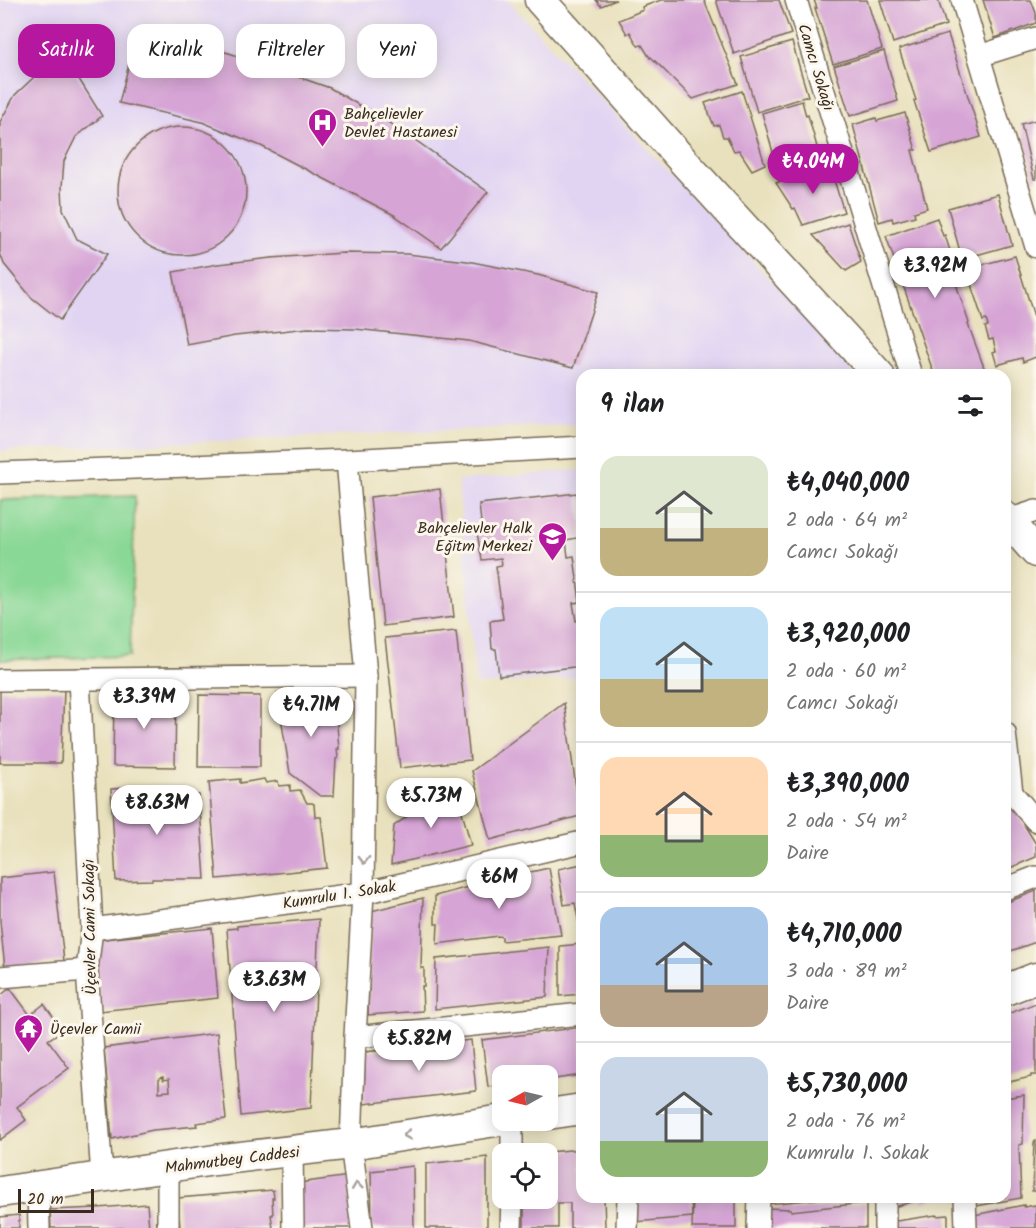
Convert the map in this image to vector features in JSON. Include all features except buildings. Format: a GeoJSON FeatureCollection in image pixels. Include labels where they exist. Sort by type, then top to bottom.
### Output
{"type":"FeatureCollection","features":[{"type":"Feature","properties":{"kind":"main road"},"geometry":{"type":"LineString","coordinates":[[540,0],[874,369]]}},
{"type":"Feature","properties":{"kind":"main road"},"geometry":{"type":"LineString","coordinates":[[1011,523],[1036,552]]}},
{"type":"Feature","properties":{"kind":"main road"},"geometry":{"type":"LineString","coordinates":[[1011,988],[1036,978]]}},
{"type":"Feature","properties":{"kind":"main road"},"geometry":{"type":"LineString","coordinates":[[558,1113],[576,1110]]}},
{"type":"Feature","properties":{"kind":"main road","name":"Mahmutbey Caddesi"},"geometry":{"type":"LineString","coordinates":[[0,1192],[102,1176],[351,1144],[492,1121]]}},
{"type":"Feature","properties":{"kind":"street","name":"Camcı Sokağı"},"geometry":{"type":"LineString","coordinates":[[796,0],[910,369]]}},
{"type":"Feature","properties":{"kind":"street"},"geometry":{"type":"LineString","coordinates":[[962,0],[1036,247]]}},
{"type":"Feature","properties":{"kind":"street"},"geometry":{"type":"LineString","coordinates":[[979,56],[1036,38]]}},
{"type":"Feature","properties":{"kind":"street"},"geometry":{"type":"LineString","coordinates":[[0,473],[347,460],[576,447]]}},
{"type":"Feature","properties":{"kind":"street"},"geometry":{"type":"LineString","coordinates":[[347,460],[366,676],[363,892],[351,1144],[362,1228]]}},
{"type":"Feature","properties":{"kind":"street"},"geometry":{"type":"LineString","coordinates":[[1011,517],[1036,511]]}},
{"type":"Feature","properties":{"kind":"street"},"geometry":{"type":"LineString","coordinates":[[0,680],[366,676]]}},
{"type":"Feature","properties":{"kind":"street","name":"Üçevler Cami Sokağı"},"geometry":{"type":"LineString","coordinates":[[79,679],[92,929],[87,970],[102,1176]]}},
{"type":"Feature","properties":{"kind":"street"},"geometry":{"type":"LineString","coordinates":[[1011,793],[1036,821]]}},
{"type":"Feature","properties":{"kind":"street","name":"Kumrulu 1. Sokak"},"geometry":{"type":"LineString","coordinates":[[92,929],[363,892],[576,843]]}},
{"type":"Feature","properties":{"kind":"street"},"geometry":{"type":"LineString","coordinates":[[1011,887],[1036,877]]}},
{"type":"Feature","properties":{"kind":"street"},"geometry":{"type":"LineString","coordinates":[[0,977],[87,970]]}},
{"type":"Feature","properties":{"kind":"street"},"geometry":{"type":"LineString","coordinates":[[355,1037],[576,1015]]}},
{"type":"Feature","properties":{"kind":"street"},"geometry":{"type":"LineString","coordinates":[[292,1151],[294,1228]]}},
{"type":"Feature","properties":{"kind":"street"},"geometry":{"type":"LineString","coordinates":[[168,1167],[168,1228]]}},
{"type":"Feature","properties":{"kind":"street"},"geometry":{"type":"LineString","coordinates":[[38,1186],[39,1228]]}},
{"type":"Feature","properties":{"kind":"street"},"geometry":{"type":"LineString","coordinates":[[627,1228],[628,1203]]}},
{"type":"Feature","properties":{"kind":"street"},"geometry":{"type":"LineString","coordinates":[[758,1228],[759,1203]]}},
{"type":"Feature","properties":{"kind":"street"},"geometry":{"type":"LineString","coordinates":[[885,1203],[885,1228]]}},
{"type":"Feature","properties":{"kind":"street"},"geometry":{"type":"LineString","coordinates":[[966,1203],[966,1228]]}},
{"type":"Feature","properties":{"kind":"street"},"geometry":{"type":"LineString","coordinates":[[511,1228],[512,1209]]}},
{"type":"Feature","properties":{"kind":"shaded area","name":"Bahçelievler Devlet Hastanesi"},"geometry":{"type":"Polygon","coordinates":[[[0,0],[507,0],[786,296],[850,369],[576,369],[576,424],[0,451],[0,0]]]}},
{"type":"Feature","properties":{"kind":"shaded area"},"geometry":{"type":"Polygon","coordinates":[[[576,470],[576,677],[476,685],[458,480],[576,470]]]}},
{"type":"Feature","properties":{"kind":"green space"},"geometry":{"type":"Polygon","coordinates":[[[135,496],[130,656],[0,660],[0,500],[135,496]]]}},
{"type":"Feature","properties":{"kind":"place","name":"Bahçelievler Devlet Hastanesi"},"geometry":{"type":"Point","coordinates":[323,148]}},
{"type":"Feature","properties":{"kind":"place","name":"Bahçelievler Halk Eğitm Merkezi"},"geometry":{"type":"Point","coordinates":[553,562]}},
{"type":"Feature","properties":{"kind":"place","name":"Üçevler Camii"},"geometry":{"type":"Point","coordinates":[29,1054]}}]}
